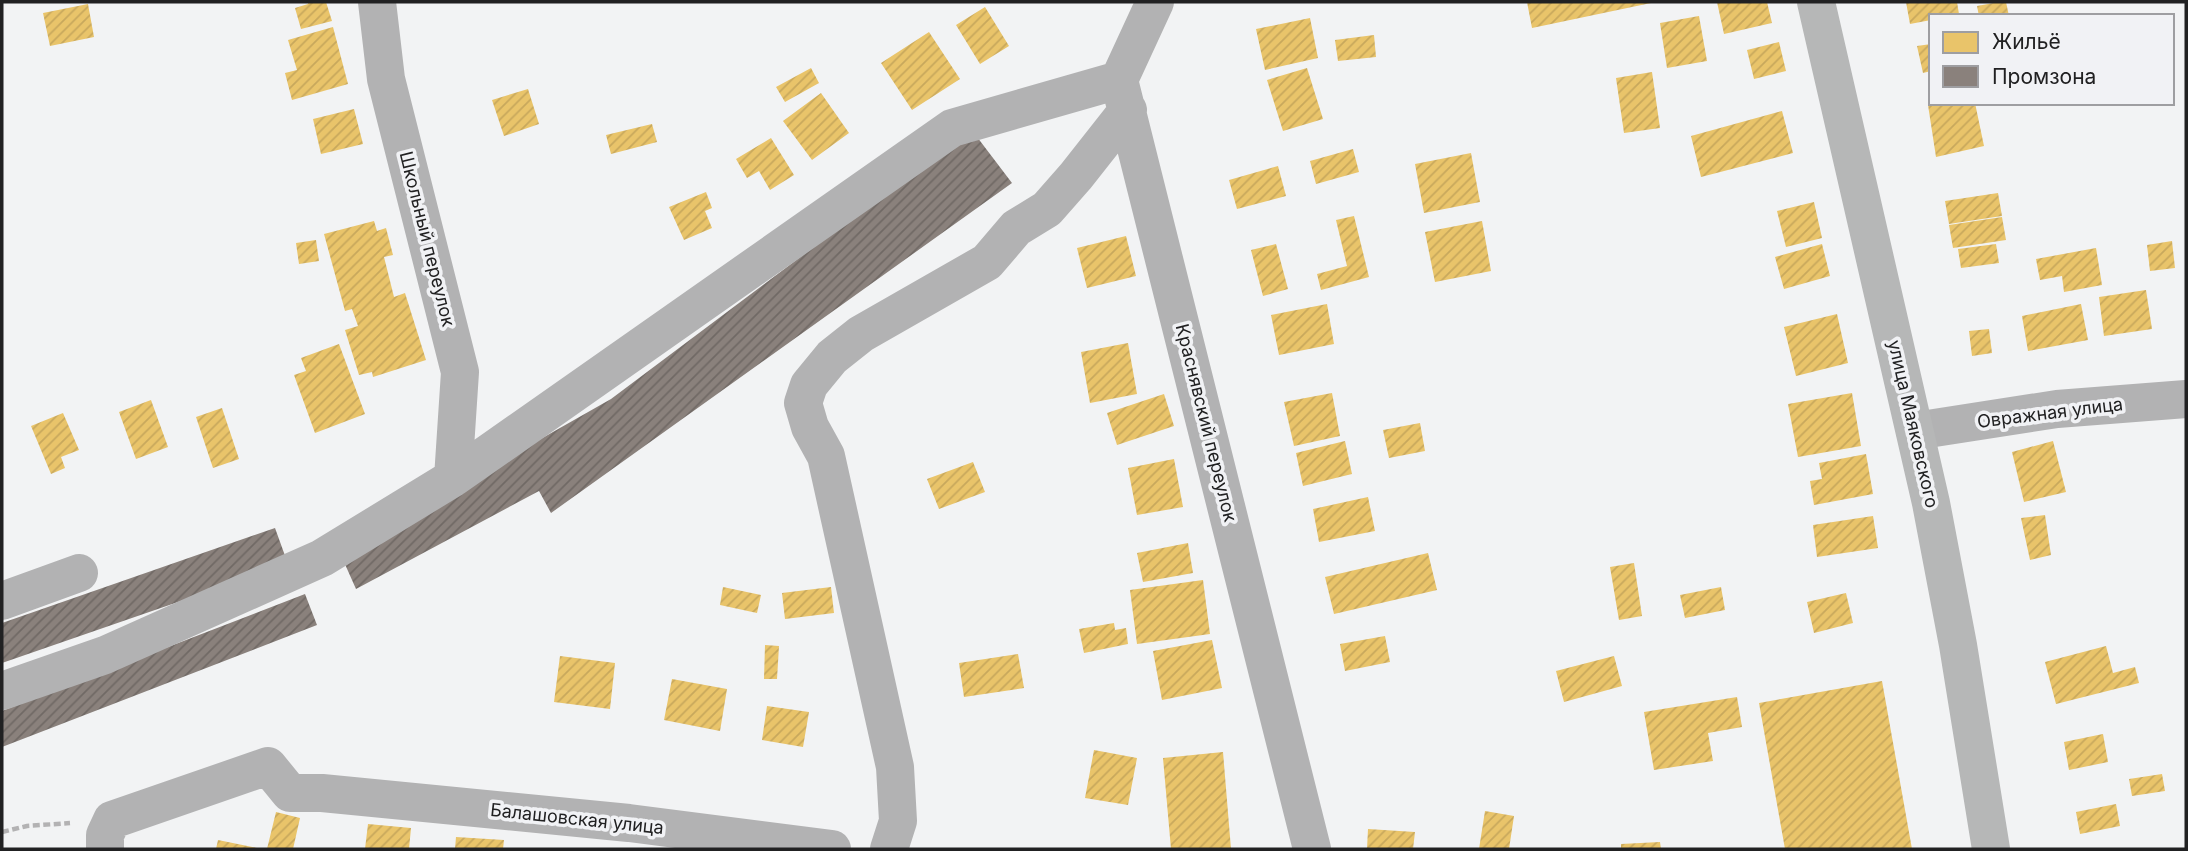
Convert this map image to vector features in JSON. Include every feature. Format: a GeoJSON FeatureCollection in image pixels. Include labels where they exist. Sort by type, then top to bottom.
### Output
{"type":"FeatureCollection","features":[{"type":"Feature","properties":{"kind":"main road","name":"улица Маяковского"},"geometry":{"type":"LineString","coordinates":[[1816,2],[1931,503],[1958,645],[1991,849]]}},
{"type":"Feature","properties":{"kind":"street","name":"Школьный переулок"},"geometry":{"type":"LineString","coordinates":[[377,2],[386,79],[460,372],[453,478]]}},
{"type":"Feature","properties":{"kind":"street"},"geometry":{"type":"LineString","coordinates":[[889,849],[898,821],[895,767],[826,456],[810,426],[803,403],[809,385],[832,357],[861,334],[987,262],[1016,228],[1047,209],[1076,176],[1123,95],[1156,2]]}},
{"type":"Feature","properties":{"kind":"street"},"geometry":{"type":"LineString","coordinates":[[2,691],[105,655],[322,558],[453,478],[952,128],[1123,95]]}},
{"type":"Feature","properties":{"kind":"street","name":"Краснявский переулок"},"geometry":{"type":"LineString","coordinates":[[1123,95],[1312,849]]}},
{"type":"Feature","properties":{"kind":"street","name":"Овражная улица"},"geometry":{"type":"LineString","coordinates":[[1915,431],[2057,409],[2186,399]]}},
{"type":"Feature","properties":{"kind":"street"},"geometry":{"type":"LineString","coordinates":[[2,601],[79,573]]}},
{"type":"Feature","properties":{"kind":"street","name":"Балашовская улица"},"geometry":{"type":"LineString","coordinates":[[109,835],[268,766],[289,793],[322,793],[629,823],[832,849]]}},
{"type":"Feature","properties":{"kind":"path"},"geometry":{"type":"LineString","coordinates":[[2,832],[27,826],[109,835]]}},
{"type":"Feature","properties":{"kind":"building: Жильё"},"geometry":{"type":"Polygon","coordinates":[[[308,2],[326,2],[332,21],[301,29],[295,8],[308,2]]]}},
{"type":"Feature","properties":{"kind":"building: Жильё"},"geometry":{"type":"Polygon","coordinates":[[[1527,2],[1651,2],[1651,3],[1532,28],[1527,2]]]}},
{"type":"Feature","properties":{"kind":"building: Жильё"},"geometry":{"type":"Polygon","coordinates":[[[1717,2],[1767,2],[1772,23],[1724,34],[1717,2]]]}},
{"type":"Feature","properties":{"kind":"building: Жильё"},"geometry":{"type":"Polygon","coordinates":[[[1906,2],[1957,2],[1959,14],[1929,14],[1929,20],[1910,24],[1906,2]]]}},
{"type":"Feature","properties":{"kind":"building: Жильё"},"geometry":{"type":"Polygon","coordinates":[[[2006,2],[2009,14],[1979,14],[1977,6],[2006,2]]]}},
{"type":"Feature","properties":{"kind":"building: Жильё"},"geometry":{"type":"Polygon","coordinates":[[[88,4],[94,37],[50,46],[43,13],[88,4]]]}},
{"type":"Feature","properties":{"kind":"building: Жильё"},"geometry":{"type":"Polygon","coordinates":[[[985,7],[1009,46],[980,64],[956,25],[985,7]]]}},
{"type":"Feature","properties":{"kind":"building: Жильё"},"geometry":{"type":"Polygon","coordinates":[[[1699,16],[1707,61],[1667,68],[1660,23],[1699,16]]]}},
{"type":"Feature","properties":{"kind":"building: Жильё"},"geometry":{"type":"Polygon","coordinates":[[[1310,18],[1318,58],[1265,70],[1256,29],[1310,18]]]}},
{"type":"Feature","properties":{"kind":"building: Жильё"},"geometry":{"type":"Polygon","coordinates":[[[333,27],[348,84],[292,100],[285,73],[297,70],[288,40],[333,27]]]}},
{"type":"Feature","properties":{"kind":"building: Жильё"},"geometry":{"type":"Polygon","coordinates":[[[929,32],[960,79],[912,110],[881,63],[929,32]]]}},
{"type":"Feature","properties":{"kind":"building: Жильё"},"geometry":{"type":"Polygon","coordinates":[[[1374,35],[1376,57],[1338,61],[1335,40],[1374,35]]]}},
{"type":"Feature","properties":{"kind":"building: Жильё"},"geometry":{"type":"Polygon","coordinates":[[[1779,42],[1786,71],[1754,79],[1747,50],[1779,42]]]}},
{"type":"Feature","properties":{"kind":"building: Жильё"},"geometry":{"type":"Polygon","coordinates":[[[1929,44],[1929,72],[1923,73],[1917,46],[1929,44]]]}},
{"type":"Feature","properties":{"kind":"building: Жильё"},"geometry":{"type":"Polygon","coordinates":[[[811,68],[819,83],[785,102],[776,87],[811,68]]]}},
{"type":"Feature","properties":{"kind":"building: Жильё"},"geometry":{"type":"Polygon","coordinates":[[[1307,68],[1323,119],[1283,131],[1267,80],[1307,68]]]}},
{"type":"Feature","properties":{"kind":"building: Жильё"},"geometry":{"type":"Polygon","coordinates":[[[1652,72],[1660,128],[1624,133],[1616,78],[1652,72]]]}},
{"type":"Feature","properties":{"kind":"building: Жильё"},"geometry":{"type":"Polygon","coordinates":[[[528,89],[539,124],[504,136],[492,100],[528,89]]]}},
{"type":"Feature","properties":{"kind":"building: Жильё"},"geometry":{"type":"Polygon","coordinates":[[[821,93],[849,133],[812,160],[783,121],[821,93]]]}},
{"type":"Feature","properties":{"kind":"building: Жильё"},"geometry":{"type":"Polygon","coordinates":[[[1928,105],[1975,105],[1984,146],[1936,157],[1928,105]]]}},
{"type":"Feature","properties":{"kind":"building: Жильё"},"geometry":{"type":"Polygon","coordinates":[[[354,109],[363,144],[321,154],[313,119],[354,109]]]}},
{"type":"Feature","properties":{"kind":"building: Жильё"},"geometry":{"type":"Polygon","coordinates":[[[1782,111],[1793,153],[1701,177],[1691,136],[1782,111]]]}},
{"type":"Feature","properties":{"kind":"building: Жильё"},"geometry":{"type":"Polygon","coordinates":[[[652,124],[657,142],[611,154],[606,135],[652,124]]]}},
{"type":"Feature","properties":{"kind":"building: Жильё"},"geometry":{"type":"Polygon","coordinates":[[[771,138],[794,175],[770,190],[759,171],[747,178],[736,159],[771,138]]]}},
{"type":"Feature","properties":{"kind":"building: Жильё"},"geometry":{"type":"Polygon","coordinates":[[[1353,149],[1359,172],[1316,184],[1310,161],[1353,149]]]}},
{"type":"Feature","properties":{"kind":"building: Жильё"},"geometry":{"type":"Polygon","coordinates":[[[1471,153],[1480,202],[1424,213],[1415,164],[1471,153]]]}},
{"type":"Feature","properties":{"kind":"building: Жильё"},"geometry":{"type":"Polygon","coordinates":[[[1278,166],[1286,196],[1237,209],[1229,180],[1278,166]]]}},
{"type":"Feature","properties":{"kind":"building: Жильё"},"geometry":{"type":"Polygon","coordinates":[[[706,192],[712,208],[705,211],[712,228],[684,240],[669,207],[706,192]]]}},
{"type":"Feature","properties":{"kind":"building: Жильё"},"geometry":{"type":"Polygon","coordinates":[[[1998,193],[2002,216],[1949,224],[1945,201],[1998,193]]]}},
{"type":"Feature","properties":{"kind":"building: Жильё"},"geometry":{"type":"Polygon","coordinates":[[[1814,202],[1822,238],[1786,247],[1777,211],[1814,202]]]}},
{"type":"Feature","properties":{"kind":"building: Жильё"},"geometry":{"type":"Polygon","coordinates":[[[1354,216],[1369,277],[1321,290],[1317,274],[1347,266],[1336,220],[1354,216]]]}},
{"type":"Feature","properties":{"kind":"building: Жильё"},"geometry":{"type":"Polygon","coordinates":[[[2002,217],[2006,240],[1953,248],[1949,225],[2002,217]]]}},
{"type":"Feature","properties":{"kind":"building: Жильё"},"geometry":{"type":"Polygon","coordinates":[[[374,221],[377,231],[386,228],[393,255],[384,257],[394,297],[405,293],[426,360],[373,377],[372,372],[359,375],[345,330],[358,326],[352,309],[345,311],[324,234],[374,221]]]}},
{"type":"Feature","properties":{"kind":"building: Жильё"},"geometry":{"type":"Polygon","coordinates":[[[1482,221],[1491,271],[1435,282],[1425,232],[1482,221]]]}},
{"type":"Feature","properties":{"kind":"building: Жильё"},"geometry":{"type":"Polygon","coordinates":[[[1126,236],[1136,276],[1087,288],[1077,248],[1126,236]]]}},
{"type":"Feature","properties":{"kind":"building: Жильё"},"geometry":{"type":"Polygon","coordinates":[[[316,240],[319,261],[299,264],[296,243],[316,240]]]}},
{"type":"Feature","properties":{"kind":"building: Жильё"},"geometry":{"type":"Polygon","coordinates":[[[2172,241],[2175,268],[2150,271],[2147,245],[2172,241]]]}},
{"type":"Feature","properties":{"kind":"building: Жильё"},"geometry":{"type":"Polygon","coordinates":[[[1276,244],[1288,289],[1263,296],[1251,250],[1276,244]]]}},
{"type":"Feature","properties":{"kind":"building: Жильё"},"geometry":{"type":"Polygon","coordinates":[[[1822,244],[1830,276],[1784,289],[1775,257],[1822,244]]]}},
{"type":"Feature","properties":{"kind":"building: Жильё"},"geometry":{"type":"Polygon","coordinates":[[[1996,244],[1999,263],[1961,268],[1958,249],[1996,244]]]}},
{"type":"Feature","properties":{"kind":"building: Жильё"},"geometry":{"type":"Polygon","coordinates":[[[2096,248],[2102,285],[2064,292],[2062,276],[2040,280],[2036,259],[2096,248]]]}},
{"type":"Feature","properties":{"kind":"building: Жильё"},"geometry":{"type":"Polygon","coordinates":[[[2146,290],[2152,329],[2104,336],[2099,297],[2146,290]]]}},
{"type":"Feature","properties":{"kind":"building: Жильё"},"geometry":{"type":"Polygon","coordinates":[[[1327,304],[1334,344],[1279,355],[1271,315],[1327,304]]]}},
{"type":"Feature","properties":{"kind":"building: Жильё"},"geometry":{"type":"Polygon","coordinates":[[[2081,304],[2088,340],[2028,351],[2022,316],[2081,304]]]}},
{"type":"Feature","properties":{"kind":"building: Жильё"},"geometry":{"type":"Polygon","coordinates":[[[1837,314],[1848,363],[1796,376],[1784,327],[1837,314]]]}},
{"type":"Feature","properties":{"kind":"building: Жильё"},"geometry":{"type":"Polygon","coordinates":[[[1989,329],[1992,353],[1972,356],[1969,331],[1989,329]]]}},
{"type":"Feature","properties":{"kind":"building: Жильё"},"geometry":{"type":"Polygon","coordinates":[[[1128,343],[1137,394],[1090,403],[1081,352],[1128,343]]]}},
{"type":"Feature","properties":{"kind":"building: Жильё"},"geometry":{"type":"Polygon","coordinates":[[[339,344],[365,414],[315,433],[294,375],[306,371],[301,358],[339,344]]]}},
{"type":"Feature","properties":{"kind":"building: Жильё"},"geometry":{"type":"Polygon","coordinates":[[[1332,393],[1340,436],[1294,446],[1284,402],[1332,393]]]}},
{"type":"Feature","properties":{"kind":"building: Жильё"},"geometry":{"type":"Polygon","coordinates":[[[1852,393],[1861,446],[1798,457],[1788,404],[1852,393]]]}},
{"type":"Feature","properties":{"kind":"building: Жильё"},"geometry":{"type":"Polygon","coordinates":[[[1164,394],[1174,426],[1117,445],[1107,413],[1164,394]]]}},
{"type":"Feature","properties":{"kind":"building: Жильё"},"geometry":{"type":"Polygon","coordinates":[[[151,400],[168,447],[136,459],[119,412],[151,400]]]}},
{"type":"Feature","properties":{"kind":"building: Жильё"},"geometry":{"type":"Polygon","coordinates":[[[222,408],[239,459],[213,468],[196,417],[222,408]]]}},
{"type":"Feature","properties":{"kind":"building: Жильё"},"geometry":{"type":"Polygon","coordinates":[[[63,413],[79,450],[61,457],[65,468],[51,474],[31,426],[63,413]]]}},
{"type":"Feature","properties":{"kind":"building: Жильё"},"geometry":{"type":"Polygon","coordinates":[[[1420,423],[1425,451],[1389,458],[1383,430],[1420,423]]]}},
{"type":"Feature","properties":{"kind":"building: Жильё"},"geometry":{"type":"Polygon","coordinates":[[[1345,441],[1352,474],[1303,486],[1296,453],[1345,441]]]}},
{"type":"Feature","properties":{"kind":"building: Жильё"},"geometry":{"type":"Polygon","coordinates":[[[2053,441],[2066,492],[2024,502],[2012,452],[2053,441]]]}},
{"type":"Feature","properties":{"kind":"building: Жильё"},"geometry":{"type":"Polygon","coordinates":[[[1866,454],[1873,494],[1814,505],[1810,481],[1822,479],[1819,463],[1866,454]]]}},
{"type":"Feature","properties":{"kind":"building: Жильё"},"geometry":{"type":"Polygon","coordinates":[[[1174,459],[1183,507],[1137,515],[1128,468],[1174,459]]]}},
{"type":"Feature","properties":{"kind":"building: Жильё"},"geometry":{"type":"Polygon","coordinates":[[[973,462],[985,492],[939,509],[927,479],[973,462]]]}},
{"type":"Feature","properties":{"kind":"building: Жильё"},"geometry":{"type":"Polygon","coordinates":[[[1368,497],[1375,531],[1319,542],[1313,509],[1368,497]]]}},
{"type":"Feature","properties":{"kind":"building: Жильё"},"geometry":{"type":"Polygon","coordinates":[[[2045,515],[2051,555],[2030,560],[2021,518],[2045,515]]]}},
{"type":"Feature","properties":{"kind":"building: Жильё"},"geometry":{"type":"Polygon","coordinates":[[[1873,516],[1878,548],[1817,557],[1813,525],[1873,516]]]}},
{"type":"Feature","properties":{"kind":"building: Жильё"},"geometry":{"type":"Polygon","coordinates":[[[1188,543],[1193,573],[1143,582],[1137,553],[1188,543]]]}},
{"type":"Feature","properties":{"kind":"building: Жильё"},"geometry":{"type":"Polygon","coordinates":[[[1428,553],[1437,590],[1334,614],[1325,577],[1428,553]]]}},
{"type":"Feature","properties":{"kind":"building: Жильё"},"geometry":{"type":"Polygon","coordinates":[[[1634,563],[1642,616],[1619,620],[1610,567],[1634,563]]]}},
{"type":"Feature","properties":{"kind":"building: Жильё"},"geometry":{"type":"Polygon","coordinates":[[[1203,580],[1210,634],[1137,644],[1130,590],[1203,580]]]}},
{"type":"Feature","properties":{"kind":"building: Жильё"},"geometry":{"type":"Polygon","coordinates":[[[723,587],[761,595],[757,613],[720,605],[723,587]]]}},
{"type":"Feature","properties":{"kind":"building: Жильё"},"geometry":{"type":"Polygon","coordinates":[[[831,587],[834,613],[785,619],[782,593],[831,587]]]}},
{"type":"Feature","properties":{"kind":"building: Жильё"},"geometry":{"type":"Polygon","coordinates":[[[1721,587],[1725,610],[1685,618],[1680,595],[1721,587]]]}},
{"type":"Feature","properties":{"kind":"building: Жильё"},"geometry":{"type":"Polygon","coordinates":[[[1846,593],[1853,623],[1814,633],[1807,602],[1846,593]]]}},
{"type":"Feature","properties":{"kind":"building: Жильё"},"geometry":{"type":"Polygon","coordinates":[[[1114,623],[1115,630],[1126,628],[1128,644],[1084,653],[1079,629],[1114,623]]]}},
{"type":"Feature","properties":{"kind":"building: Жильё"},"geometry":{"type":"Polygon","coordinates":[[[1385,636],[1390,662],[1345,671],[1340,644],[1385,636]]]}},
{"type":"Feature","properties":{"kind":"building: Жильё"},"geometry":{"type":"Polygon","coordinates":[[[1212,640],[1222,688],[1162,700],[1153,651],[1212,640]]]}},
{"type":"Feature","properties":{"kind":"building: Жильё"},"geometry":{"type":"Polygon","coordinates":[[[765,645],[779,646],[777,679],[764,679],[765,645]]]}},
{"type":"Feature","properties":{"kind":"building: Жильё"},"geometry":{"type":"Polygon","coordinates":[[[2106,646],[2113,673],[2135,667],[2139,683],[2056,704],[2045,662],[2106,646]]]}},
{"type":"Feature","properties":{"kind":"building: Жильё"},"geometry":{"type":"Polygon","coordinates":[[[1018,654],[1024,688],[964,697],[959,663],[1018,654]]]}},
{"type":"Feature","properties":{"kind":"building: Жильё"},"geometry":{"type":"Polygon","coordinates":[[[560,656],[615,663],[610,709],[554,702],[560,656]]]}},
{"type":"Feature","properties":{"kind":"building: Жильё"},"geometry":{"type":"Polygon","coordinates":[[[1614,656],[1622,686],[1564,702],[1556,671],[1614,656]]]}},
{"type":"Feature","properties":{"kind":"building: Жильё"},"geometry":{"type":"Polygon","coordinates":[[[672,679],[727,689],[720,731],[664,720],[672,679]]]}},
{"type":"Feature","properties":{"kind":"building: Жильё"},"geometry":{"type":"Polygon","coordinates":[[[1882,681],[1912,849],[1785,849],[1759,703],[1882,681]]]}},
{"type":"Feature","properties":{"kind":"building: Жильё"},"geometry":{"type":"Polygon","coordinates":[[[1737,697],[1742,727],[1708,733],[1713,761],[1654,770],[1644,712],[1737,697]]]}},
{"type":"Feature","properties":{"kind":"building: Жильё"},"geometry":{"type":"Polygon","coordinates":[[[767,706],[809,712],[803,747],[762,740],[767,706]]]}},
{"type":"Feature","properties":{"kind":"building: Жильё"},"geometry":{"type":"Polygon","coordinates":[[[2103,734],[2108,762],[2069,770],[2064,742],[2103,734]]]}},
{"type":"Feature","properties":{"kind":"building: Жильё"},"geometry":{"type":"Polygon","coordinates":[[[1094,750],[1137,758],[1128,805],[1085,798],[1094,750]]]}},
{"type":"Feature","properties":{"kind":"building: Жильё"},"geometry":{"type":"Polygon","coordinates":[[[1223,752],[1231,849],[1171,849],[1163,758],[1223,752]]]}},
{"type":"Feature","properties":{"kind":"building: Жильё"},"geometry":{"type":"Polygon","coordinates":[[[2162,774],[2165,791],[2132,796],[2129,779],[2162,774]]]}},
{"type":"Feature","properties":{"kind":"building: Жильё"},"geometry":{"type":"Polygon","coordinates":[[[2116,804],[2120,826],[2080,834],[2076,812],[2116,804]]]}},
{"type":"Feature","properties":{"kind":"building: Жильё"},"geometry":{"type":"Polygon","coordinates":[[[1485,811],[1514,816],[1509,849],[1479,849],[1485,811]]]}},
{"type":"Feature","properties":{"kind":"building: Жильё"},"geometry":{"type":"Polygon","coordinates":[[[276,812],[300,818],[293,849],[267,849],[276,812]]]}},
{"type":"Feature","properties":{"kind":"building: Жильё"},"geometry":{"type":"Polygon","coordinates":[[[368,824],[411,828],[409,849],[365,849],[368,824]]]}},
{"type":"Feature","properties":{"kind":"building: Жильё"},"geometry":{"type":"Polygon","coordinates":[[[1368,829],[1415,832],[1413,849],[1367,849],[1368,829]]]}},
{"type":"Feature","properties":{"kind":"building: Жильё"},"geometry":{"type":"Polygon","coordinates":[[[456,837],[504,840],[503,849],[455,849],[456,837]]]}},
{"type":"Feature","properties":{"kind":"building: Жильё"},"geometry":{"type":"Polygon","coordinates":[[[218,840],[257,848],[257,849],[216,849],[218,840]]]}},
{"type":"Feature","properties":{"kind":"building: Жильё"},"geometry":{"type":"Polygon","coordinates":[[[1660,842],[1661,849],[1621,849],[1621,844],[1660,842]]]}},
{"type":"Feature","properties":{"kind":"building: Промзона"},"geometry":{"type":"Polygon","coordinates":[[[971,129],[1012,183],[551,513],[539,491],[356,589],[340,553],[611,399],[971,129]]]}},
{"type":"Feature","properties":{"kind":"building: Промзона"},"geometry":{"type":"Polygon","coordinates":[[[275,528],[288,564],[2,663],[2,623],[275,528]]]}},
{"type":"Feature","properties":{"kind":"building: Промзона"},"geometry":{"type":"Polygon","coordinates":[[[305,594],[317,625],[2,747],[2,711],[305,594]]]}}]}
